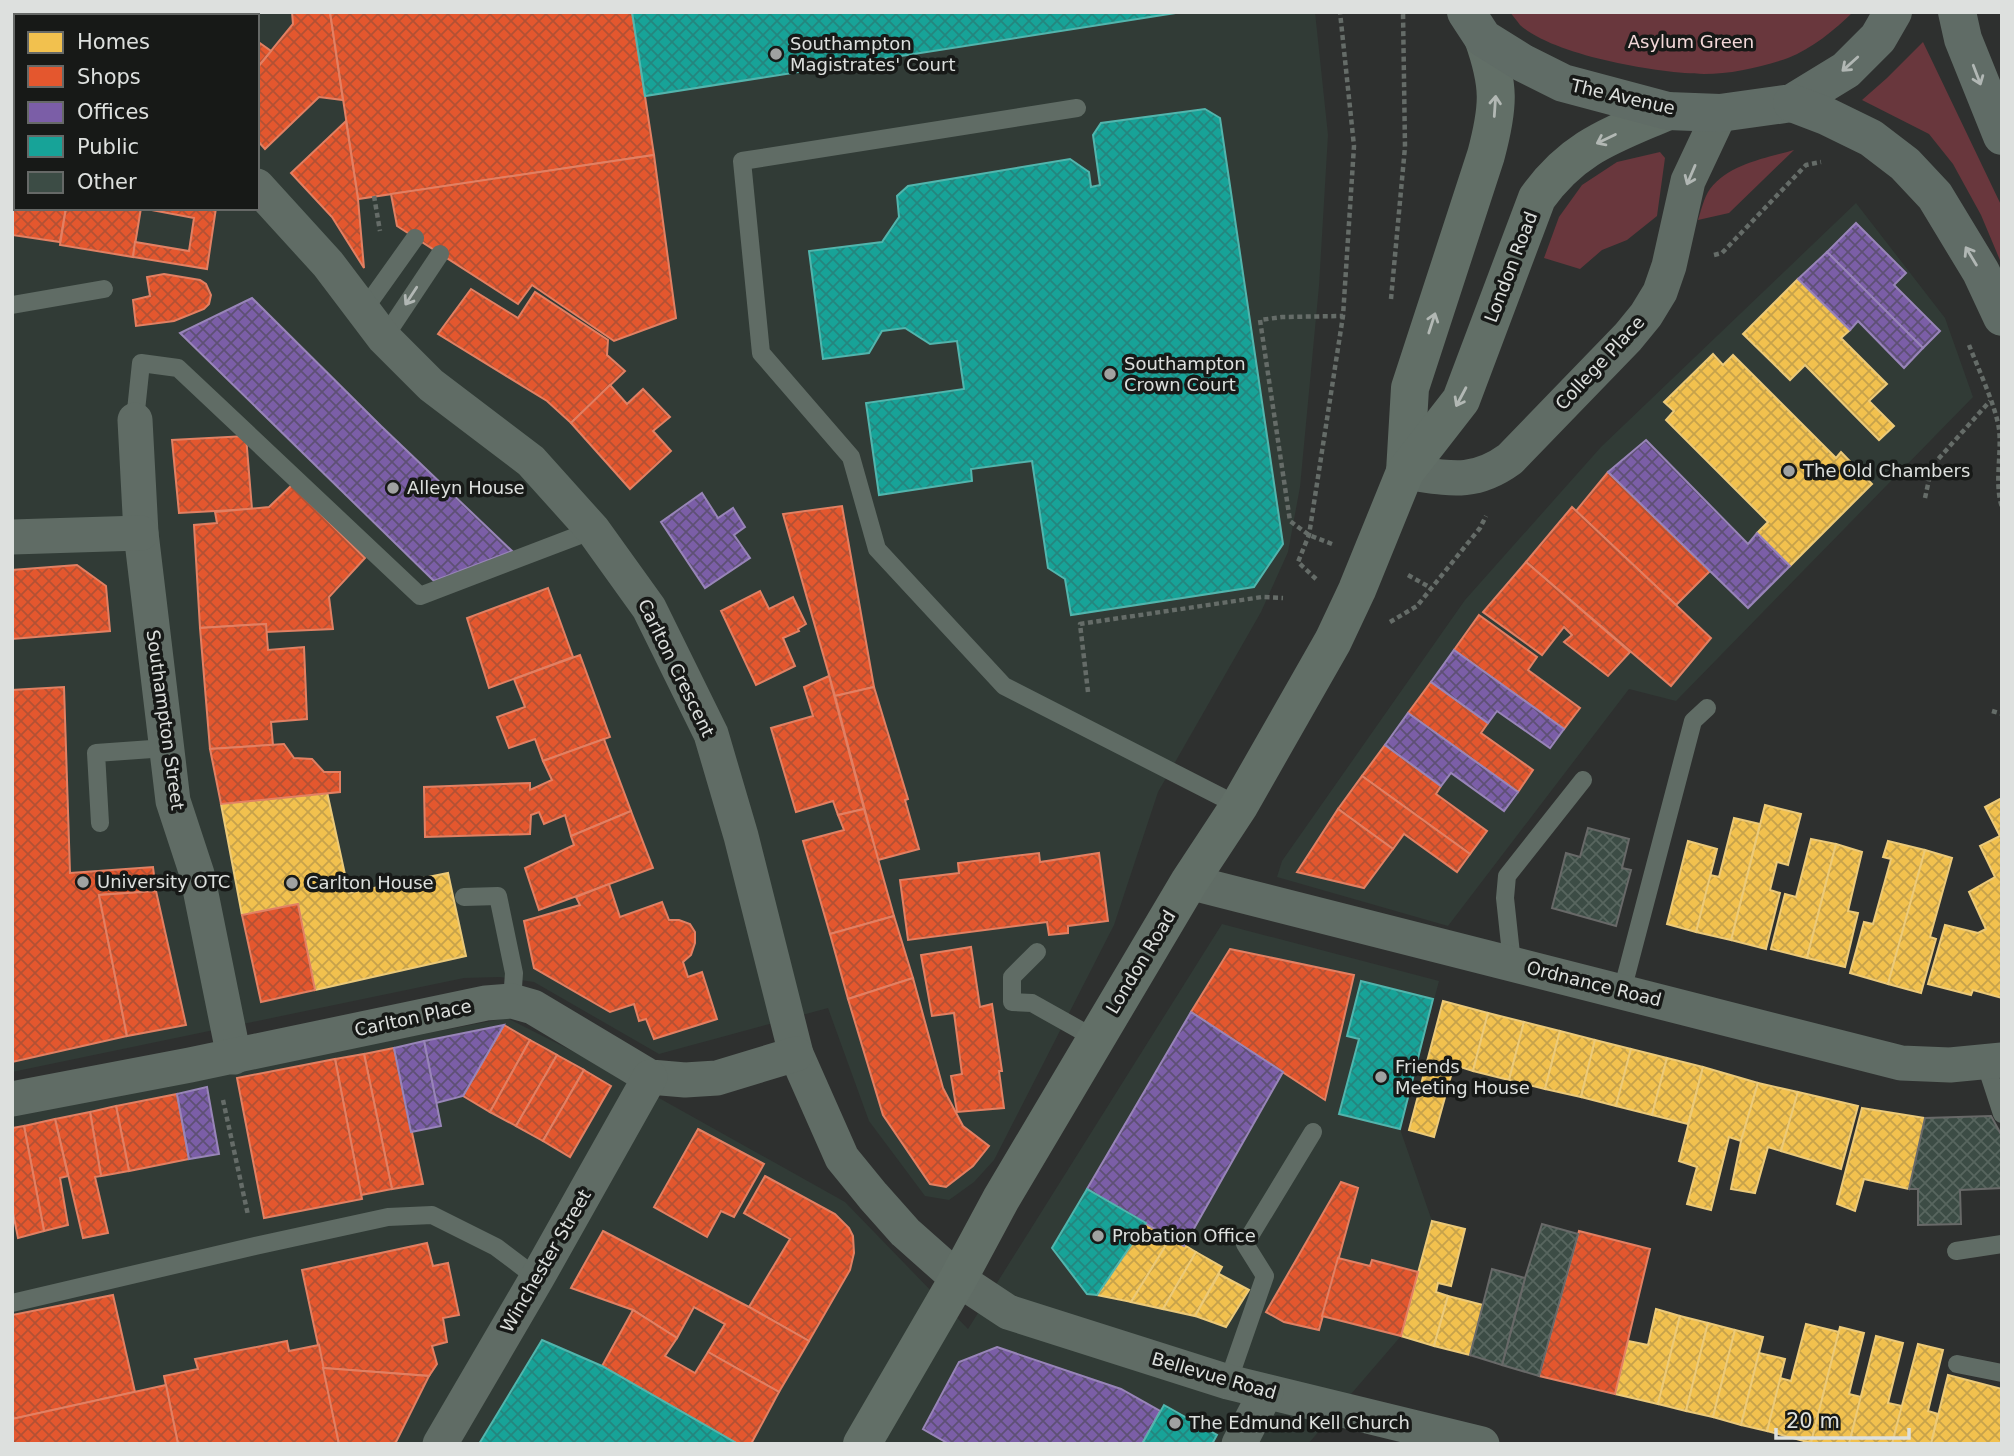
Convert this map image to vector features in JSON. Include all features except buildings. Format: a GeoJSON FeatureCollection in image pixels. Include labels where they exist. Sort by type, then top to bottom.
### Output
{"type":"FeatureCollection","features":[{"type":"Feature","properties":{"kind":"main road","name":"The Avenue"},"geometry":{"type":"LineString","coordinates":[[1474,25],[1523,63],[1563,83],[1668,111],[1720,113],[1792,103],[1846,70],[1878,38],[1893,12]]}},
{"type":"Feature","properties":{"kind":"main road"},"geometry":{"type":"LineString","coordinates":[[1957,12],[1963,39],[2002,136]]}},
{"type":"Feature","properties":{"kind":"main road"},"geometry":{"type":"LineString","coordinates":[[1792,103],[1871,138],[1905,164],[1935,196],[1980,272],[2002,317]]}},
{"type":"Feature","properties":{"kind":"street","name":"London Road"},"geometry":{"type":"LineString","coordinates":[[1405,472],[1410,388],[1493,128],[1497,99],[1493,68],[1474,25]]}},
{"type":"Feature","properties":{"kind":"street","name":"London Road"},"geometry":{"type":"LineString","coordinates":[[862,1444],[1001,1199],[1189,882],[1239,806],[1349,609],[1405,472],[1461,400],[1537,198],[1564,165],[1584,150],[1668,111]]}},
{"type":"Feature","properties":{"kind":"street","name":"College Place"},"geometry":{"type":"LineString","coordinates":[[1405,472],[1465,478],[1496,470],[1510,459],[1628,337],[1660,292],[1669,266],[1688,181],[1720,113]]}},
{"type":"Feature","properties":{"kind":"street","name":"Carlton Crescent"},"geometry":{"type":"LineString","coordinates":[[259,188],[328,264],[373,324],[431,385],[531,460],[593,530],[649,608],[711,734],[741,835],[796,1054],[842,1158],[905,1232],[958,1279]]}},
{"type":"Feature","properties":{"kind":"street","name":"Southampton Street"},"geometry":{"type":"LineString","coordinates":[[135,420],[141,533],[173,801],[197,874],[224,1058]]}},
{"type":"Feature","properties":{"kind":"street"},"geometry":{"type":"LineString","coordinates":[[12,537],[141,533]]}},
{"type":"Feature","properties":{"kind":"street","name":"Ordnance Road"},"geometry":{"type":"LineString","coordinates":[[1189,882],[1901,1063],[1950,1065],[1994,1061]]}},
{"type":"Feature","properties":{"kind":"street","name":"Carlton Place"},"geometry":{"type":"LineString","coordinates":[[12,1100],[486,1003],[512,1001],[533,1007],[650,1077],[685,1080],[717,1078],[796,1054]]}},
{"type":"Feature","properties":{"kind":"street","name":"Winchester Street"},"geometry":{"type":"LineString","coordinates":[[440,1444],[650,1077]]}},
{"type":"Feature","properties":{"kind":"street","name":"Bellevue Road"},"geometry":{"type":"LineString","coordinates":[[958,1279],[1008,1312],[1228,1382],[1482,1444]]}},
{"type":"Feature","properties":{"kind":"street"},"geometry":{"type":"LineString","coordinates":[[1239,1444],[1266,1392]]}},
{"type":"Feature","properties":{"kind":"lane"},"geometry":{"type":"LineString","coordinates":[[1077,108],[742,161],[761,353],[851,457],[877,549],[1004,686],[1239,806]]}},
{"type":"Feature","properties":{"kind":"lane"},"geometry":{"type":"LineString","coordinates":[[373,324],[415,238]]}},
{"type":"Feature","properties":{"kind":"lane"},"geometry":{"type":"LineString","coordinates":[[373,324],[440,254]]}},
{"type":"Feature","properties":{"kind":"lane"},"geometry":{"type":"LineString","coordinates":[[12,305],[104,289]]}},
{"type":"Feature","properties":{"kind":"lane"},"geometry":{"type":"LineString","coordinates":[[135,420],[141,363],[178,368],[420,596],[593,530]]}},
{"type":"Feature","properties":{"kind":"lane"},"geometry":{"type":"LineString","coordinates":[[1622,991],[1693,721],[1707,708]]}},
{"type":"Feature","properties":{"kind":"lane"},"geometry":{"type":"LineString","coordinates":[[100,823],[96,753],[166,748]]}},
{"type":"Feature","properties":{"kind":"lane"},"geometry":{"type":"LineString","coordinates":[[1511,963],[1507,876],[1583,780]]}},
{"type":"Feature","properties":{"kind":"lane"},"geometry":{"type":"LineString","coordinates":[[464,897],[498,896],[514,973],[512,1001]]}},
{"type":"Feature","properties":{"kind":"lane"},"geometry":{"type":"LineString","coordinates":[[1037,952],[1013,977],[1012,1002],[1032,1003],[1096,1039]]}},
{"type":"Feature","properties":{"kind":"lane"},"geometry":{"type":"LineString","coordinates":[[1994,1061],[2002,1114]]}},
{"type":"Feature","properties":{"kind":"lane"},"geometry":{"type":"LineString","coordinates":[[1228,1382],[1265,1276],[1245,1244],[1313,1132]]}},
{"type":"Feature","properties":{"kind":"lane"},"geometry":{"type":"LineString","coordinates":[[12,1303],[388,1217],[432,1215],[496,1247],[537,1278]]}},
{"type":"Feature","properties":{"kind":"lane"},"geometry":{"type":"LineString","coordinates":[[1956,1251],[2002,1244]]}},
{"type":"Feature","properties":{"kind":"lane"},"geometry":{"type":"LineString","coordinates":[[1957,1364],[1975,1375],[2002,1373]]}},
{"type":"Feature","properties":{"kind":"path"},"geometry":{"type":"LineString","coordinates":[[1298,562],[1309,535],[1343,316],[1354,146],[1340,12]]}},
{"type":"Feature","properties":{"kind":"path"},"geometry":{"type":"LineString","coordinates":[[1390,311],[1405,147],[1403,12]]}},
{"type":"Feature","properties":{"kind":"path"},"geometry":{"type":"LineString","coordinates":[[1722,253],[1807,165],[1830,160]]}},
{"type":"Feature","properties":{"kind":"path"},"geometry":{"type":"LineString","coordinates":[[1335,545],[1309,535],[1290,521],[1260,320],[1343,316]]}},
{"type":"Feature","properties":{"kind":"path"},"geometry":{"type":"LineString","coordinates":[[1966,337],[1999,427],[1998,497],[2002,507]]}},
{"type":"Feature","properties":{"kind":"path"},"geometry":{"type":"LineString","coordinates":[[1925,498],[1932,467],[1990,401]]}},
{"type":"Feature","properties":{"kind":"path"},"geometry":{"type":"LineString","coordinates":[[1416,606],[1480,528]]}},
{"type":"Feature","properties":{"kind":"path"},"geometry":{"type":"LineString","coordinates":[[1403,572],[1431,588]]}},
{"type":"Feature","properties":{"kind":"path"},"geometry":{"type":"LineString","coordinates":[[1092,731],[1080,624],[1262,597],[1283,598]]}},
{"type":"Feature","properties":{"kind":"path"},"geometry":{"type":"LineString","coordinates":[[1992,711],[2002,714]]}},
{"type":"Feature","properties":{"kind":"path"},"geometry":{"type":"LineString","coordinates":[[224,1058],[255,1246]]}},
{"type":"Feature","properties":{"kind":"shaded area"},"geometry":{"type":"Polygon","coordinates":[[[1315,12],[1328,135],[1319,286],[1300,487],[1288,552],[1261,612],[1158,792],[1114,925],[994,1160],[974,1182],[949,1200],[925,1196],[869,1121],[828,1008],[659,1054],[534,982],[500,977],[464,978],[12,1072],[12,85],[14,210],[259,210],[259,14],[104,14],[1315,12]]]}},
{"type":"Feature","properties":{"kind":"shaded area"},"geometry":{"type":"Polygon","coordinates":[[[1856,203],[1945,318],[1973,397],[1676,701],[1629,689],[1448,926],[1277,877],[1282,861],[1465,600],[1601,447],[1856,203]]]}},
{"type":"Feature","properties":{"kind":"shaded area"},"geometry":{"type":"Polygon","coordinates":[[[1222,924],[1439,981],[1400,1129],[1432,1221],[1401,1336],[1308,1444],[12,1444],[12,1113],[507,1018],[600,1065],[845,1202],[968,1329],[1222,924]]]}},
{"type":"Feature","properties":{"kind":"green space","name":"Asylum Green"},"geometry":{"type":"Polygon","coordinates":[[[1510,12],[1853,12],[1822,38],[1788,58],[1725,73],[1704,74],[1634,66],[1581,54],[1536,36],[1520,25],[1510,12]]]}},
{"type":"Feature","properties":{"kind":"green space"},"geometry":{"type":"Polygon","coordinates":[[[1923,42],[2002,207],[2002,265],[1981,215],[1953,164],[1929,134],[1862,100],[1923,42]]]}},
{"type":"Feature","properties":{"kind":"green space"},"geometry":{"type":"Polygon","coordinates":[[[1794,150],[1729,213],[1698,220],[1708,192],[1727,173],[1749,163],[1794,150]]]}},
{"type":"Feature","properties":{"kind":"green space"},"geometry":{"type":"Polygon","coordinates":[[[1660,152],[1665,158],[1657,216],[1627,240],[1602,250],[1580,269],[1544,258],[1559,217],[1582,185],[1617,162],[1660,152]]]}},
{"type":"Feature","properties":{"kind":"place","name":"Southampton Magistrates' Court"},"geometry":{"type":"Point","coordinates":[776,54]}},
{"type":"Feature","properties":{"kind":"place","name":"Southampton Crown Court"},"geometry":{"type":"Point","coordinates":[1110,374]}},
{"type":"Feature","properties":{"kind":"place","name":"The Old Chambers"},"geometry":{"type":"Point","coordinates":[1789,471]}},
{"type":"Feature","properties":{"kind":"place","name":"Alleyn House"},"geometry":{"type":"Point","coordinates":[393,488]}},
{"type":"Feature","properties":{"kind":"place","name":"University OTC"},"geometry":{"type":"Point","coordinates":[83,882]}},
{"type":"Feature","properties":{"kind":"place","name":"Carlton House"},"geometry":{"type":"Point","coordinates":[292,883]}},
{"type":"Feature","properties":{"kind":"place","name":"Friends Meeting House"},"geometry":{"type":"Point","coordinates":[1381,1077]}},
{"type":"Feature","properties":{"kind":"place","name":"Probation Office"},"geometry":{"type":"Point","coordinates":[1098,1236]}},
{"type":"Feature","properties":{"kind":"place","name":"The Edmund Kell Church"},"geometry":{"type":"Point","coordinates":[1175,1423]}}]}
